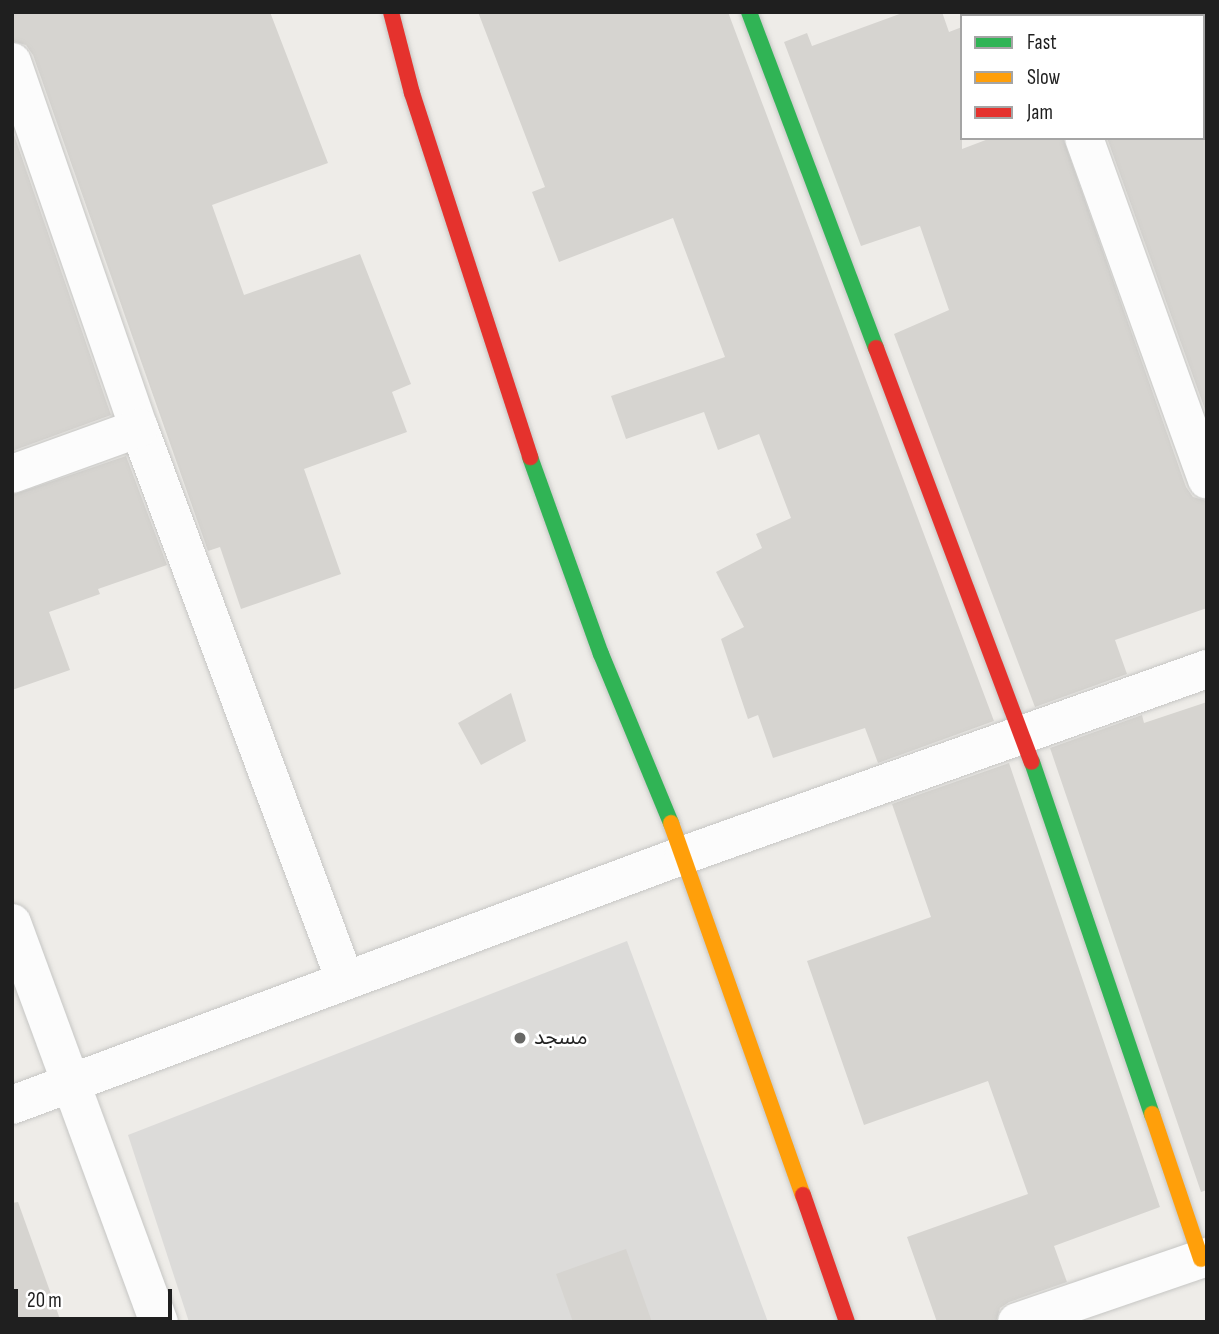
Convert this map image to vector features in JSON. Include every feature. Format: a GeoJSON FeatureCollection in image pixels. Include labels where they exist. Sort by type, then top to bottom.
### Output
{"type":"FeatureCollection","features":[{"type":"Feature","properties":{"kind":"main road"},"geometry":{"type":"LineString","coordinates":[[391,12],[412,93],[499,372],[601,654],[684,855],[848,1322]]}},
{"type":"Feature","properties":{"kind":"main road"},"geometry":{"type":"LineString","coordinates":[[749,12],[1022,733],[1204,1258]]}},
{"type":"Feature","properties":{"kind":"street"},"geometry":{"type":"LineString","coordinates":[[12,62],[139,428],[345,980]]}},
{"type":"Feature","properties":{"kind":"street"},"geometry":{"type":"LineString","coordinates":[[1085,140],[1207,480]]}},
{"type":"Feature","properties":{"kind":"street"},"geometry":{"type":"LineString","coordinates":[[12,474],[139,428]]}},
{"type":"Feature","properties":{"kind":"street"},"geometry":{"type":"LineString","coordinates":[[12,1105],[684,855],[1207,669]]}},
{"type":"Feature","properties":{"kind":"street"},"geometry":{"type":"LineString","coordinates":[[12,923],[159,1322]]}},
{"type":"Feature","properties":{"kind":"street"},"geometry":{"type":"LineString","coordinates":[[1017,1322],[1204,1258]]}},
{"type":"Feature","properties":{"kind":"shaded area","name":"مسجد"},"geometry":{"type":"Polygon","coordinates":[[[627,941],[768,1322],[189,1322],[128,1135],[627,941]]]}},
{"type":"Feature","properties":{"kind":"building"},"geometry":{"type":"Polygon","coordinates":[[[12,12],[270,12],[328,163],[212,205],[244,295],[360,254],[411,384],[392,392],[407,432],[304,469],[341,574],[241,609],[220,547],[208,551],[33,55],[26,45],[12,41],[12,12]]]}},
{"type":"Feature","properties":{"kind":"building"},"geometry":{"type":"Polygon","coordinates":[[[478,12],[728,12],[994,721],[878,763],[865,728],[773,758],[758,715],[748,719],[721,639],[744,627],[716,572],[762,548],[756,534],[791,518],[759,434],[718,450],[704,412],[626,439],[611,396],[725,357],[673,218],[559,262],[532,192],[545,187],[478,12]]]}},
{"type":"Feature","properties":{"kind":"building"},"geometry":{"type":"Polygon","coordinates":[[[905,12],[942,12],[949,32],[960,28],[962,149],[986,140],[1064,140],[1186,487],[1193,497],[1207,501],[1207,608],[1115,640],[1127,674],[1035,707],[894,334],[949,310],[920,226],[861,246],[784,42],[807,33],[812,46],[905,12]]]}},
{"type":"Feature","properties":{"kind":"building"},"geometry":{"type":"Polygon","coordinates":[[[12,129],[111,415],[12,451],[12,129]]]}},
{"type":"Feature","properties":{"kind":"building"},"geometry":{"type":"Polygon","coordinates":[[[1207,138],[1207,415],[1108,140],[1207,138]]]}},
{"type":"Feature","properties":{"kind":"building"},"geometry":{"type":"Polygon","coordinates":[[[126,456],[167,565],[98,589],[100,594],[49,612],[70,670],[12,690],[12,495],[126,456]]]}},
{"type":"Feature","properties":{"kind":"building"},"geometry":{"type":"Polygon","coordinates":[[[511,693],[526,741],[481,765],[458,723],[511,693]]]}},
{"type":"Feature","properties":{"kind":"building"},"geometry":{"type":"Polygon","coordinates":[[[1207,702],[1207,1190],[1201,1192],[1050,748],[1142,715],[1144,723],[1207,702]]]}},
{"type":"Feature","properties":{"kind":"building"},"geometry":{"type":"Polygon","coordinates":[[[1009,763],[1160,1207],[1054,1246],[1067,1282],[1009,1302],[1000,1308],[996,1322],[937,1322],[907,1237],[1028,1194],[988,1081],[864,1125],[807,961],[931,917],[892,804],[1009,763]]]}},
{"type":"Feature","properties":{"kind":"building"},"geometry":{"type":"Polygon","coordinates":[[[18,1202],[61,1322],[12,1322],[12,1203],[18,1202]]]}},
{"type":"Feature","properties":{"kind":"building"},"geometry":{"type":"Polygon","coordinates":[[[626,1249],[652,1322],[573,1322],[556,1274],[626,1249]]]}},
{"type":"Feature","properties":{"kind":"traffic: fast"},"geometry":{"type":"LineString","coordinates":[[749,12],[876,348]]}},
{"type":"Feature","properties":{"kind":"traffic: fast"},"geometry":{"type":"LineString","coordinates":[[530,457],[601,654],[671,823]]}},
{"type":"Feature","properties":{"kind":"traffic: fast"},"geometry":{"type":"LineString","coordinates":[[1032,762],[1152,1114]]}},
{"type":"Feature","properties":{"kind":"traffic: slow"},"geometry":{"type":"LineString","coordinates":[[671,823],[803,1195]]}},
{"type":"Feature","properties":{"kind":"traffic: slow"},"geometry":{"type":"LineString","coordinates":[[1152,1114],[1201,1259]]}},
{"type":"Feature","properties":{"kind":"traffic: jam"},"geometry":{"type":"LineString","coordinates":[[391,12],[412,93],[530,457]]}},
{"type":"Feature","properties":{"kind":"traffic: jam"},"geometry":{"type":"LineString","coordinates":[[876,348],[1032,762]]}},
{"type":"Feature","properties":{"kind":"traffic: jam"},"geometry":{"type":"LineString","coordinates":[[803,1195],[847,1322]]}},
{"type":"Feature","properties":{"kind":"place","name":"مسجد"},"geometry":{"type":"Point","coordinates":[520,1038]}}]}
